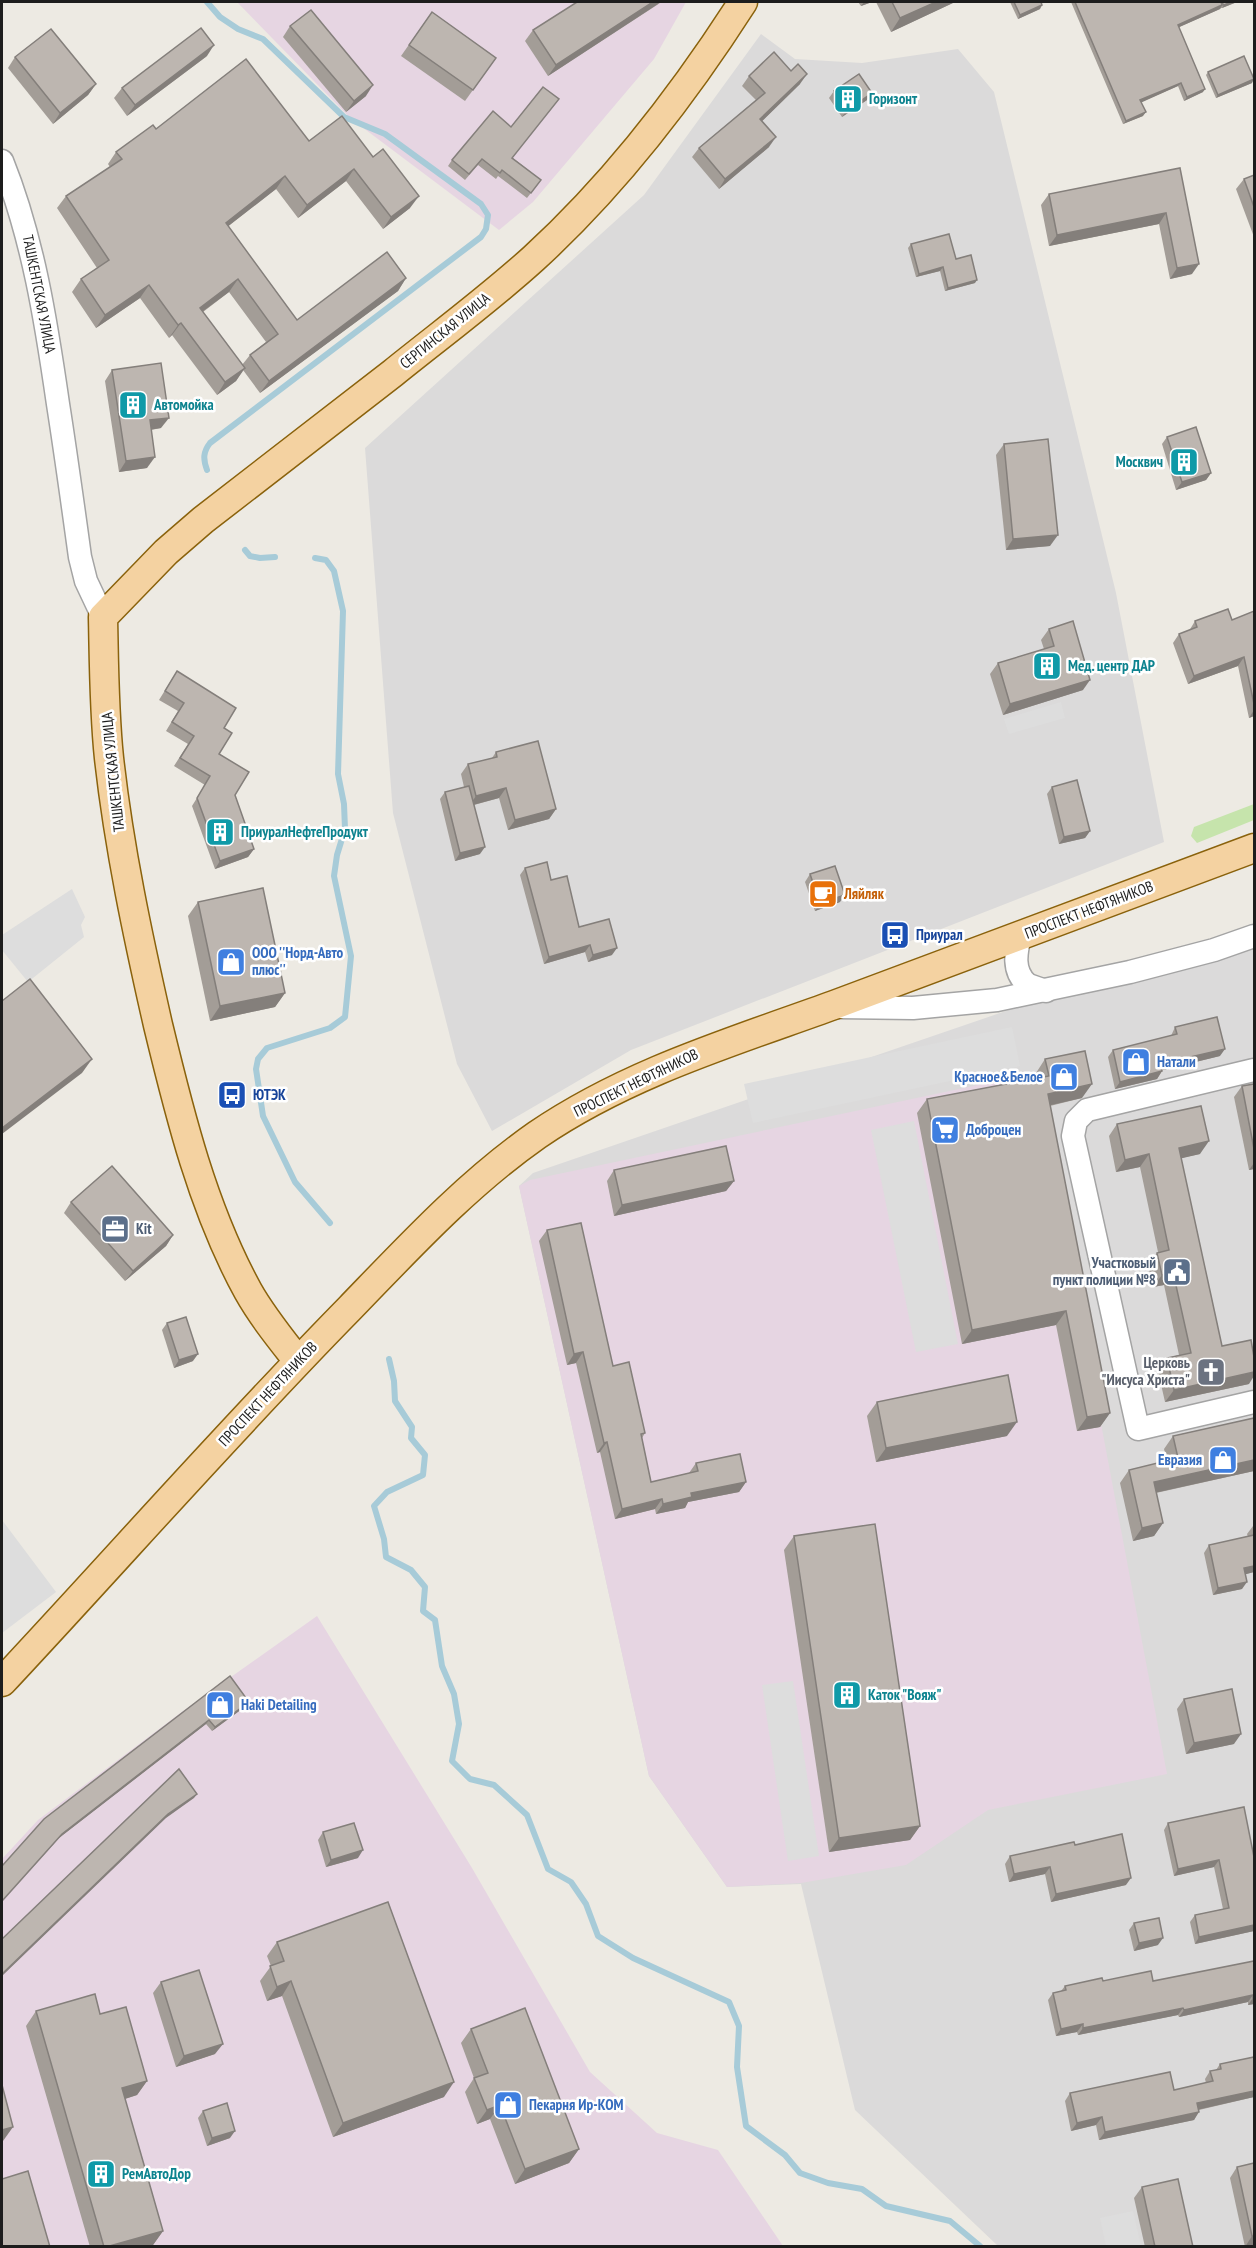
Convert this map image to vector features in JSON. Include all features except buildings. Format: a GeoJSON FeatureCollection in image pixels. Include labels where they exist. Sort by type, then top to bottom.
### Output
{"type":"FeatureCollection","features":[{"type":"Feature","properties":{"kind":"main road","name":"СЕРГИНСКАЯ УЛИЦА"},"geometry":{"type":"LineString","coordinates":[[103,617],[166,552],[202,520],[465,317],[534,258],[636,150],[687,84],[743,2]]}},
{"type":"Feature","properties":{"kind":"main road","name":"ТАШКЕНТСКАЯ УЛИЦА"},"geometry":{"type":"LineString","coordinates":[[103,617],[105,709],[117,816],[141,955],[174,1090],[220,1234],[267,1322],[298,1361]]}},
{"type":"Feature","properties":{"kind":"main road","name":"ПРОСПЕКТ НЕФТЯНИКОВ"},"geometry":{"type":"LineString","coordinates":[[2,1682],[298,1361],[444,1212],[481,1179],[537,1135],[582,1106],[653,1071],[704,1050],[828,1007],[1254,848]]}},
{"type":"Feature","properties":{"kind":"street","name":"ТАШКЕНТСКАЯ УЛИЦА"},"geometry":{"type":"LineString","coordinates":[[2,161],[18,201],[41,297],[80,557],[86,580],[103,617]]}},
{"type":"Feature","properties":{"kind":"street"},"geometry":{"type":"LineString","coordinates":[[1020,936],[1016,955],[1018,969],[1028,984],[1046,990]]}},
{"type":"Feature","properties":{"kind":"street"},"geometry":{"type":"LineString","coordinates":[[828,1007],[913,1008],[997,1000],[1130,972],[1214,950],[1254,936]]}},
{"type":"Feature","properties":{"kind":"street"},"geometry":{"type":"LineString","coordinates":[[1254,1070],[1087,1110],[1076,1121],[1073,1136],[1138,1429],[1254,1402]]}},
{"type":"Feature","properties":{"kind":"shaded area"},"geometry":{"type":"Polygon","coordinates":[[[237,2],[686,2],[654,59],[533,202],[499,230],[350,118],[237,2]]]}},
{"type":"Feature","properties":{"kind":"shaded area"},"geometry":{"type":"Polygon","coordinates":[[[761,34],[795,59],[862,63],[958,49],[994,92],[1116,593],[1164,842],[631,1050],[492,1131],[457,1064],[393,813],[365,448],[644,195],[761,34]]]}},
{"type":"Feature","properties":{"kind":"shaded area"},"geometry":{"type":"Polygon","coordinates":[[[1061,702],[1065,718],[1009,734],[1004,719],[1061,702]]]}},
{"type":"Feature","properties":{"kind":"shaded area"},"geometry":{"type":"Polygon","coordinates":[[[72,889],[85,917],[81,925],[84,937],[28,982],[2,950],[2,935],[72,889]]]}},
{"type":"Feature","properties":{"kind":"shaded area"},"geometry":{"type":"Polygon","coordinates":[[[1254,926],[1254,2246],[998,2246],[855,2110],[801,1884],[727,1887],[649,1776],[519,1186],[533,1173],[1254,926]]]}},
{"type":"Feature","properties":{"kind":"shaded area"},"geometry":{"type":"Polygon","coordinates":[[[1012,1027],[1020,1066],[753,1123],[744,1084],[1012,1027]]]}},
{"type":"Feature","properties":{"kind":"shaded area"},"geometry":{"type":"Polygon","coordinates":[[[1035,1073],[1167,1774],[988,1810],[906,1865],[801,1883],[727,1887],[649,1776],[519,1186],[530,1180],[1035,1073]]]}},
{"type":"Feature","properties":{"kind":"shaded area"},"geometry":{"type":"Polygon","coordinates":[[[914,1121],[958,1344],[916,1352],[871,1130],[914,1121]]]}},
{"type":"Feature","properties":{"kind":"shaded area"},"geometry":{"type":"Polygon","coordinates":[[[2,1520],[56,1592],[2,1633],[2,1520]]]}},
{"type":"Feature","properties":{"kind":"shaded area"},"geometry":{"type":"Polygon","coordinates":[[[317,1616],[472,1868],[590,2072],[657,2133],[718,2150],[783,2246],[2,2246],[2,1859],[38,1820],[183,1711],[317,1616]]]}},
{"type":"Feature","properties":{"kind":"shaded area"},"geometry":{"type":"Polygon","coordinates":[[[793,1681],[819,1856],[788,1861],[762,1685],[793,1681]]]}},
{"type":"Feature","properties":{"kind":"shaded area"},"geometry":{"type":"Polygon","coordinates":[[[1133,2211],[1141,2246],[1106,2246],[1100,2218],[1133,2211]]]}},
{"type":"Feature","properties":{"kind":"green space"},"geometry":{"type":"Polygon","coordinates":[[[1254,804],[1254,820],[1197,843],[1191,836],[1194,827],[1254,804]]]}},
{"type":"Feature","properties":{"kind":"waterway"},"geometry":{"type":"LineString","coordinates":[[207,2],[220,17],[238,29],[263,39],[344,117],[385,134],[481,204],[488,215],[486,229],[481,237],[210,443],[204,456],[207,470]]}},
{"type":"Feature","properties":{"kind":"waterway"},"geometry":{"type":"LineString","coordinates":[[245,550],[250,556],[275,557]]}},
{"type":"Feature","properties":{"kind":"waterway"},"geometry":{"type":"LineString","coordinates":[[315,558],[326,560],[334,571],[343,611],[338,774],[344,804],[345,829],[337,855],[334,876],[351,956],[345,1017],[330,1028],[267,1048],[258,1059],[256,1069],[263,1116],[295,1182],[330,1223]]}},
{"type":"Feature","properties":{"kind":"waterway"},"geometry":{"type":"LineString","coordinates":[[389,1359],[394,1381],[395,1401],[412,1427],[411,1438],[425,1455],[423,1475],[387,1492],[374,1506],[384,1539],[386,1557],[411,1570],[425,1587],[423,1611],[435,1620],[442,1666],[454,1694],[459,1724],[452,1761],[470,1779],[494,1785],[527,1815],[548,1869],[571,1882],[586,1904],[598,1936],[633,1958],[729,2002],[739,2026],[737,2067],[746,2126],[785,2155],[800,2173],[828,2183],[862,2189],[886,2206],[950,2221],[980,2246]]}},
{"type":"Feature","properties":{"kind":"place","name":"Горизонт"},"geometry":{"type":"Point","coordinates":[848,99]}},
{"type":"Feature","properties":{"kind":"place","name":"Автомойка"},"geometry":{"type":"Point","coordinates":[133,405]}},
{"type":"Feature","properties":{"kind":"place","name":"Москвич"},"geometry":{"type":"Point","coordinates":[1184,462]}},
{"type":"Feature","properties":{"kind":"place","name":"Мед. центр ДАР"},"geometry":{"type":"Point","coordinates":[1047,666]}},
{"type":"Feature","properties":{"kind":"place","name":"ПриуралНефтеПродукт"},"geometry":{"type":"Point","coordinates":[220,832]}},
{"type":"Feature","properties":{"kind":"place","name":"Ляйляк"},"geometry":{"type":"Point","coordinates":[823,894]}},
{"type":"Feature","properties":{"kind":"place","name":"Приурал"},"geometry":{"type":"Point","coordinates":[895,935]}},
{"type":"Feature","properties":{"kind":"place","name":"ООО ''Норд-Авто плюс''"},"geometry":{"type":"Point","coordinates":[231,962]}},
{"type":"Feature","properties":{"kind":"place","name":"Натали"},"geometry":{"type":"Point","coordinates":[1136,1062]}},
{"type":"Feature","properties":{"kind":"place","name":"Красное&Белое"},"geometry":{"type":"Point","coordinates":[1064,1077]}},
{"type":"Feature","properties":{"kind":"place","name":"ЮТЭК"},"geometry":{"type":"Point","coordinates":[232,1095]}},
{"type":"Feature","properties":{"kind":"place","name":"Доброцен"},"geometry":{"type":"Point","coordinates":[945,1130]}},
{"type":"Feature","properties":{"kind":"place","name":"Kit"},"geometry":{"type":"Point","coordinates":[115,1229]}},
{"type":"Feature","properties":{"kind":"place","name":"Участковый пункт полиции №8"},"geometry":{"type":"Point","coordinates":[1177,1272]}},
{"type":"Feature","properties":{"kind":"place","name":"Церковь \"Иисуса Христа\""},"geometry":{"type":"Point","coordinates":[1211,1372]}},
{"type":"Feature","properties":{"kind":"place","name":"Евразия"},"geometry":{"type":"Point","coordinates":[1223,1460]}},
{"type":"Feature","properties":{"kind":"place","name":"Каток \"Вояж\""},"geometry":{"type":"Point","coordinates":[847,1695]}},
{"type":"Feature","properties":{"kind":"place","name":"Haki Detailing"},"geometry":{"type":"Point","coordinates":[220,1705]}},
{"type":"Feature","properties":{"kind":"place","name":"Пекарня Ир-КОМ"},"geometry":{"type":"Point","coordinates":[508,2105]}},
{"type":"Feature","properties":{"kind":"place","name":"РемАвтоДор"},"geometry":{"type":"Point","coordinates":[101,2174]}}]}
